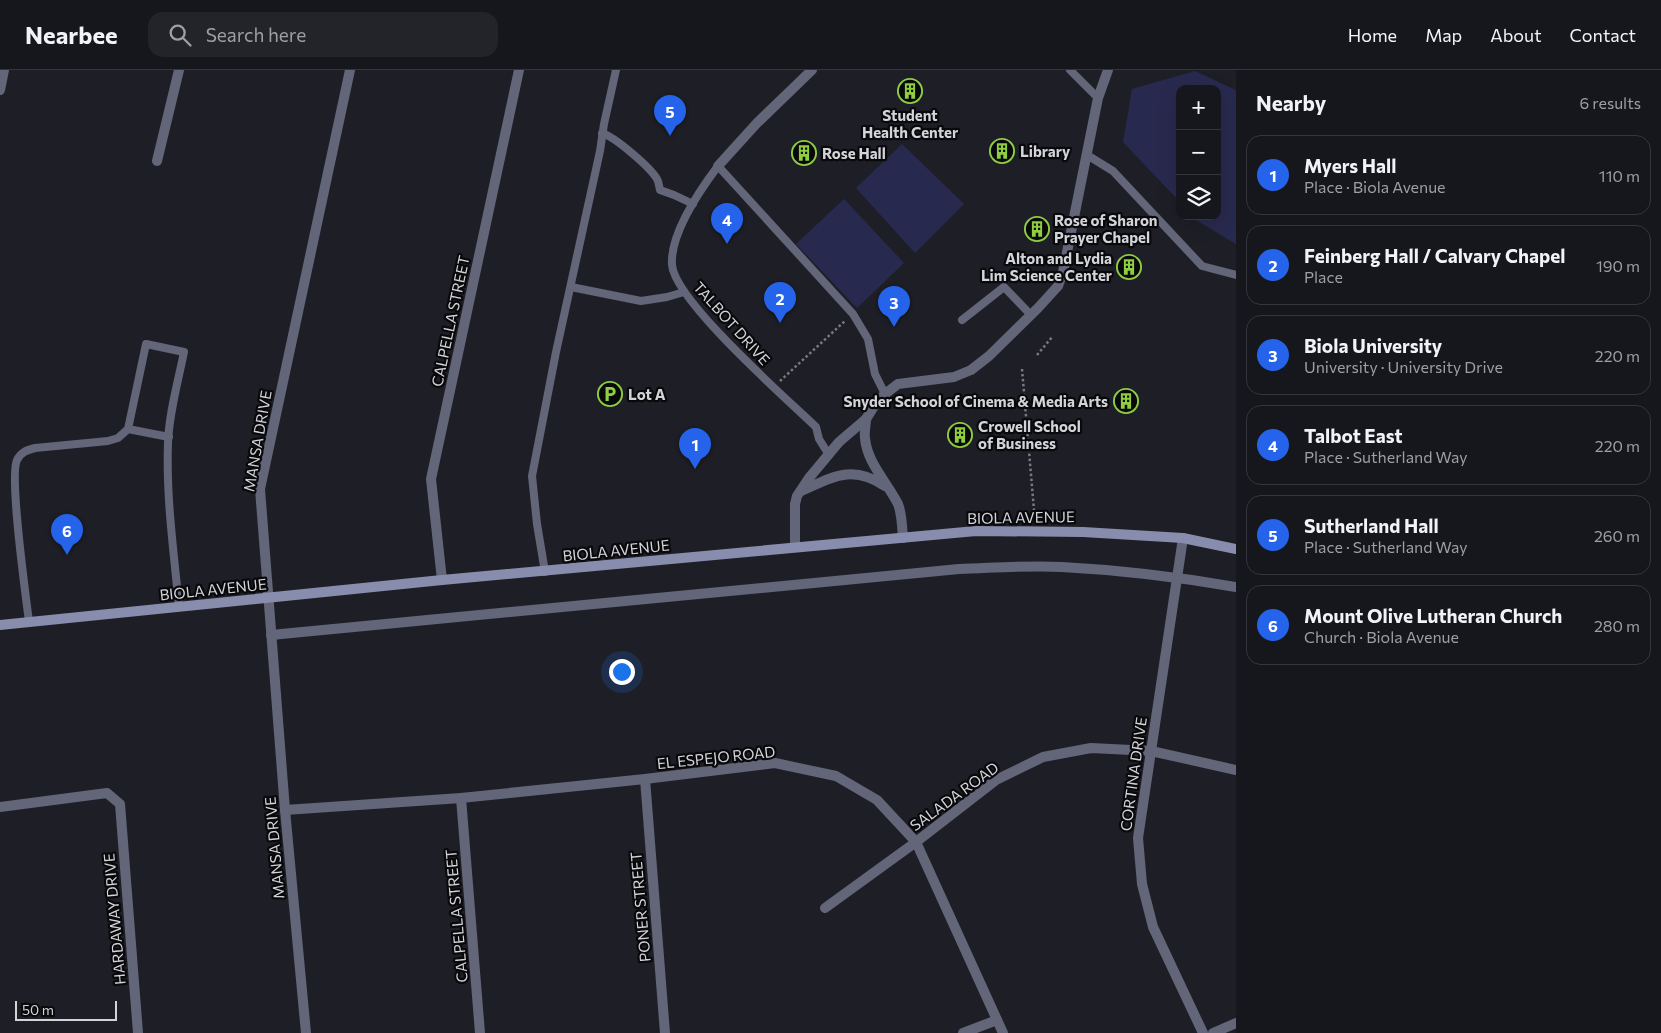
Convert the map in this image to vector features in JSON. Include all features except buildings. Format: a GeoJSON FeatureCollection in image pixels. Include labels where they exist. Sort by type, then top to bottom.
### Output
{"type":"FeatureCollection","features":[{"type":"Feature","properties":{"kind":"street"},"geometry":{"type":"LineString","coordinates":[[0,90],[4,70]]}},
{"type":"Feature","properties":{"kind":"street"},"geometry":{"type":"LineString","coordinates":[[157,161],[179,70]]}},
{"type":"Feature","properties":{"kind":"street","name":"MANSA DRIVE"},"geometry":{"type":"LineString","coordinates":[[306,1033],[285,810],[260,489],[350,70]]}},
{"type":"Feature","properties":{"kind":"street","name":"CALPELLA STREET"},"geometry":{"type":"LineString","coordinates":[[442,580],[431,479],[520,70]]}},
{"type":"Feature","properties":{"kind":"street"},"geometry":{"type":"LineString","coordinates":[[718,166],[756,123],[812,70]]}},
{"type":"Feature","properties":{"kind":"street"},"geometry":{"type":"LineString","coordinates":[[795,547],[795,504],[800,492],[839,442],[866,419],[876,403],[885,394],[898,384],[954,377],[971,370],[989,356],[1058,286],[1063,272],[1098,98],[1108,70]]}},
{"type":"Feature","properties":{"kind":"street"},"geometry":{"type":"LineString","coordinates":[[866,419],[865,438],[868,452],[898,504],[901,516],[902,538]]}},
{"type":"Feature","properties":{"kind":"street"},"geometry":{"type":"LineString","coordinates":[[800,492],[835,476],[846,474],[868,477],[888,488]]}},
{"type":"Feature","properties":{"kind":"street","name":"BIOLA AVENUE"},"geometry":{"type":"LineString","coordinates":[[0,625],[442,580],[976,531],[1083,532],[1183,538],[1236,549]]}},
{"type":"Feature","properties":{"kind":"street","name":"CORTINA DRIVE"},"geometry":{"type":"LineString","coordinates":[[1183,538],[1138,838],[1142,884],[1153,928],[1203,1033]]}},
{"type":"Feature","properties":{"kind":"street"},"geometry":{"type":"LineString","coordinates":[[271,635],[959,569],[1060,567],[1178,577],[1236,586]]}},
{"type":"Feature","properties":{"kind":"street","name":"SALADA ROAD"},"geometry":{"type":"LineString","coordinates":[[825,908],[916,842],[996,780],[1042,758],[1091,748],[1151,752],[1236,770]]}},
{"type":"Feature","properties":{"kind":"street","name":"EL ESPEJO ROAD"},"geometry":{"type":"LineString","coordinates":[[285,810],[462,798],[775,763],[836,776],[877,800],[916,842],[1002,1033]]}},
{"type":"Feature","properties":{"kind":"street","name":"PONER STREET"},"geometry":{"type":"LineString","coordinates":[[645,779],[665,1033]]}},
{"type":"Feature","properties":{"kind":"street","name":"HARDAWAY DRIVE"},"geometry":{"type":"LineString","coordinates":[[0,807],[107,793],[120,804],[138,1033]]}},
{"type":"Feature","properties":{"kind":"street","name":"CALPELLA STREET"},"geometry":{"type":"LineString","coordinates":[[462,798],[480,1033]]}},
{"type":"Feature","properties":{"kind":"street"},"geometry":{"type":"LineString","coordinates":[[963,1033],[996,1020]]}},
{"type":"Feature","properties":{"kind":"street"},"geometry":{"type":"LineString","coordinates":[[1213,1033],[1236,1023]]}},
{"type":"Feature","properties":{"kind":"lane"},"geometry":{"type":"LineString","coordinates":[[545,572],[536,517],[532,476],[616,70]]}},
{"type":"Feature","properties":{"kind":"lane"},"geometry":{"type":"LineString","coordinates":[[1070,70],[1098,98]]}},
{"type":"Feature","properties":{"kind":"lane"},"geometry":{"type":"LineString","coordinates":[[602,133],[611,136],[650,170],[658,180],[660,190],[674,194],[693,204]]}},
{"type":"Feature","properties":{"kind":"lane"},"geometry":{"type":"LineString","coordinates":[[1087,155],[1112,171],[1202,266],[1236,275]]}},
{"type":"Feature","properties":{"kind":"lane"},"geometry":{"type":"LineString","coordinates":[[718,166],[853,314],[868,338],[875,374],[885,394]]}},
{"type":"Feature","properties":{"kind":"lane","name":"TALBOT DRIVE"},"geometry":{"type":"LineString","coordinates":[[718,166],[704,184],[679,228],[672,266],[679,285],[696,308],[816,427],[819,439],[829,455]]}},
{"type":"Feature","properties":{"kind":"lane"},"geometry":{"type":"LineString","coordinates":[[571,287],[641,301],[667,298],[684,292]]}},
{"type":"Feature","properties":{"kind":"lane"},"geometry":{"type":"LineString","coordinates":[[962,320],[1004,287],[1031,315]]}},
{"type":"Feature","properties":{"kind":"lane"},"geometry":{"type":"LineString","coordinates":[[29,622],[16,501],[14,469],[16,461],[24,451],[35,448],[108,441],[118,438],[128,429],[146,344],[184,352],[169,436],[170,502],[179,607]]}},
{"type":"Feature","properties":{"kind":"lane"},"geometry":{"type":"LineString","coordinates":[[128,429],[169,436]]}},
{"type":"Feature","properties":{"kind":"path"},"geometry":{"type":"LineString","coordinates":[[773,386],[853,314]]}},
{"type":"Feature","properties":{"kind":"path"},"geometry":{"type":"LineString","coordinates":[[1037,355],[1053,336]]}},
{"type":"Feature","properties":{"kind":"path"},"geometry":{"type":"LineString","coordinates":[[1022,370],[1034,510]]}},
{"type":"Feature","properties":{"kind":"shaded area"},"geometry":{"type":"Polygon","coordinates":[[[1195,71],[1236,90],[1236,244],[1196,220],[1221,220],[1221,85],[1176,85],[1176,198],[1123,142],[1132,89],[1195,71]]]}},
{"type":"Feature","properties":{"kind":"shaded area"},"geometry":{"type":"Polygon","coordinates":[[[902,144],[964,204],[915,253],[856,188],[902,144]]]}},
{"type":"Feature","properties":{"kind":"shaded area"},"geometry":{"type":"Polygon","coordinates":[[[844,199],[904,263],[857,308],[796,244],[844,199]]]}},
{"type":"Feature","properties":{"kind":"place","name":"Student Health Center"},"geometry":{"type":"Point","coordinates":[910,91]}},
{"type":"Feature","properties":{"kind":"place","name":"Sutherland Hall"},"geometry":{"type":"Point","coordinates":[670,136]}},
{"type":"Feature","properties":{"kind":"place","name":"Library"},"geometry":{"type":"Point","coordinates":[1002,151]}},
{"type":"Feature","properties":{"kind":"place","name":"Rose Hall"},"geometry":{"type":"Point","coordinates":[804,153]}},
{"type":"Feature","properties":{"kind":"place","name":"Rose of Sharon Prayer Chapel"},"geometry":{"type":"Point","coordinates":[1037,229]}},
{"type":"Feature","properties":{"kind":"place","name":"Talbot East"},"geometry":{"type":"Point","coordinates":[727,244]}},
{"type":"Feature","properties":{"kind":"place","name":"Alton and Lydia Lim Science Center"},"geometry":{"type":"Point","coordinates":[1129,267]}},
{"type":"Feature","properties":{"kind":"place","name":"Feinberg Hall / Calvary Chapel"},"geometry":{"type":"Point","coordinates":[780,323]}},
{"type":"Feature","properties":{"kind":"place","name":"Biola University"},"geometry":{"type":"Point","coordinates":[894,327]}},
{"type":"Feature","properties":{"kind":"place","name":"Lot A"},"geometry":{"type":"Point","coordinates":[610,394]}},
{"type":"Feature","properties":{"kind":"place","name":"Snyder School of Cinema & Media Arts"},"geometry":{"type":"Point","coordinates":[1126,401]}},
{"type":"Feature","properties":{"kind":"place","name":"Crowell School of Business"},"geometry":{"type":"Point","coordinates":[960,435]}},
{"type":"Feature","properties":{"kind":"place","name":"Myers Hall"},"geometry":{"type":"Point","coordinates":[695,469]}},
{"type":"Feature","properties":{"kind":"place","name":"Mount Olive Lutheran Church"},"geometry":{"type":"Point","coordinates":[67,555]}}]}
